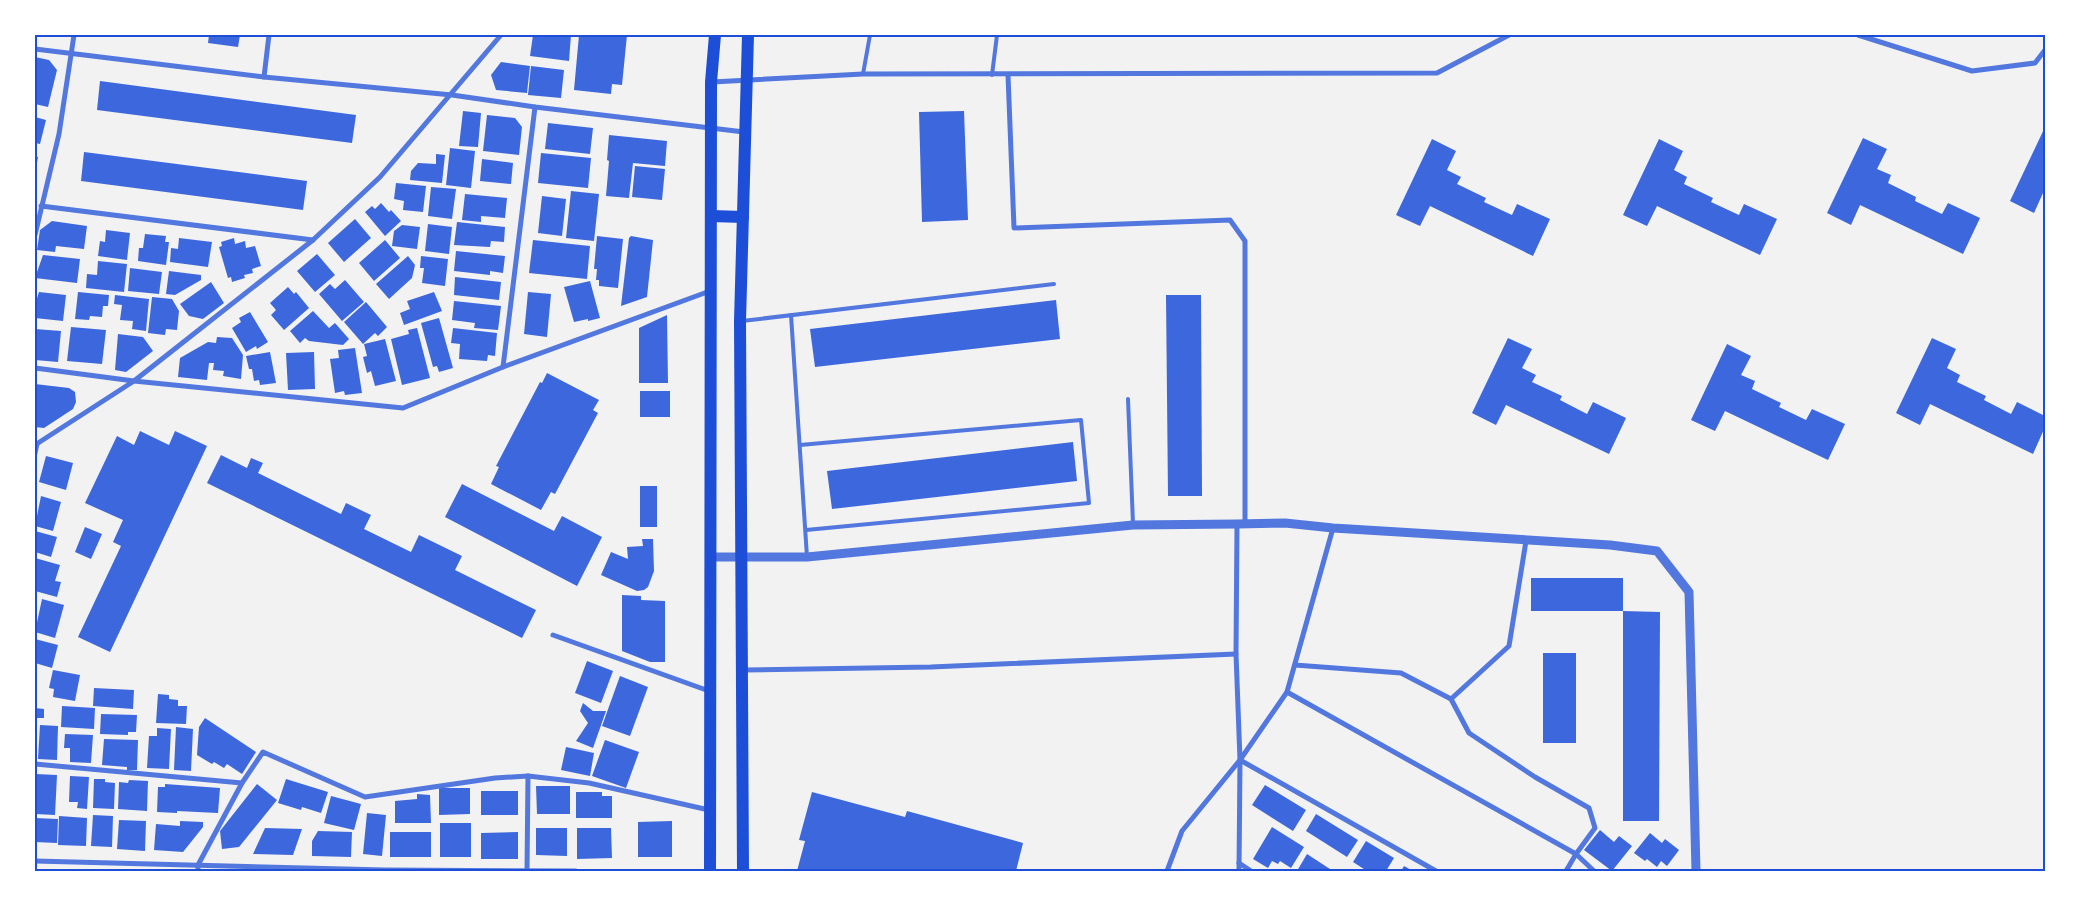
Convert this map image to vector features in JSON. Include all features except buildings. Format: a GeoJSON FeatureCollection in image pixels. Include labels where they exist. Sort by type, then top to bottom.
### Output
{"type":"FeatureCollection","features":[{"type":"Feature","properties":{"kind":"main road"},"geometry":{"type":"LineString","coordinates":[[710,871],[712,692],[710,557],[711,216],[712,82],[715,35]]}},
{"type":"Feature","properties":{"kind":"main road"},"geometry":{"type":"LineString","coordinates":[[743,871],[740,321],[748,35]]}},
{"type":"Feature","properties":{"kind":"main road"},"geometry":{"type":"LineString","coordinates":[[711,216],[743,217]]}},
{"type":"Feature","properties":{"kind":"street"},"geometry":{"type":"LineString","coordinates":[[35,235],[59,134],[74,35]]}},
{"type":"Feature","properties":{"kind":"street"},"geometry":{"type":"LineString","coordinates":[[264,77],[269,35]]}},
{"type":"Feature","properties":{"kind":"street"},"geometry":{"type":"LineString","coordinates":[[35,453],[36,444],[134,381],[313,240],[380,178],[501,35]]}},
{"type":"Feature","properties":{"kind":"street"},"geometry":{"type":"LineString","coordinates":[[712,82],[863,74],[1008,76],[1437,73],[1509,35]]}},
{"type":"Feature","properties":{"kind":"street"},"geometry":{"type":"LineString","coordinates":[[1858,35],[1972,71],[2035,63],[2045,50]]}},
{"type":"Feature","properties":{"kind":"street"},"geometry":{"type":"LineString","coordinates":[[35,48],[264,77],[452,95],[535,107],[745,132]]}},
{"type":"Feature","properties":{"kind":"street"},"geometry":{"type":"LineString","coordinates":[[1008,76],[1014,228],[1230,220],[1245,241],[1241,524],[1236,654],[1240,760],[1239,871]]}},
{"type":"Feature","properties":{"kind":"street"},"geometry":{"type":"LineString","coordinates":[[504,367],[535,107]]}},
{"type":"Feature","properties":{"kind":"street"},"geometry":{"type":"LineString","coordinates":[[41,206],[313,240]]}},
{"type":"Feature","properties":{"kind":"street"},"geometry":{"type":"LineString","coordinates":[[35,368],[134,381],[403,408],[504,367],[711,290]]}},
{"type":"Feature","properties":{"kind":"street"},"geometry":{"type":"LineString","coordinates":[[710,557],[807,557],[1133,525],[1285,523],[1333,528],[1610,545],[1657,551],[1690,592],[1696,871]]}},
{"type":"Feature","properties":{"kind":"street"},"geometry":{"type":"LineString","coordinates":[[1167,871],[1182,831],[1240,760],[1287,692],[1333,528]]}},
{"type":"Feature","properties":{"kind":"street"},"geometry":{"type":"LineString","coordinates":[[1451,699],[1509,646],[1526,541]]}},
{"type":"Feature","properties":{"kind":"street"},"geometry":{"type":"LineString","coordinates":[[552,635],[712,692]]}},
{"type":"Feature","properties":{"kind":"street"},"geometry":{"type":"LineString","coordinates":[[742,670],[931,667],[1236,654]]}},
{"type":"Feature","properties":{"kind":"street"},"geometry":{"type":"LineString","coordinates":[[1295,665],[1401,673],[1451,699],[1468,732],[1535,777],[1589,808],[1595,828],[1566,871]]}},
{"type":"Feature","properties":{"kind":"street"},"geometry":{"type":"LineString","coordinates":[[1287,692],[1576,854],[1594,871]]}},
{"type":"Feature","properties":{"kind":"street"},"geometry":{"type":"LineString","coordinates":[[198,868],[242,783],[263,752],[366,797],[495,778],[528,776],[589,783],[710,810]]}},
{"type":"Feature","properties":{"kind":"street"},"geometry":{"type":"LineString","coordinates":[[1240,760],[1436,871]]}},
{"type":"Feature","properties":{"kind":"street"},"geometry":{"type":"LineString","coordinates":[[35,764],[242,783]]}},
{"type":"Feature","properties":{"kind":"street"},"geometry":{"type":"LineString","coordinates":[[527,870],[528,776]]}},
{"type":"Feature","properties":{"kind":"street"},"geometry":{"type":"LineString","coordinates":[[35,861],[198,868],[576,871]]}},
{"type":"Feature","properties":{"kind":"street"},"geometry":{"type":"LineString","coordinates":[[1239,863],[1251,871]]}},
{"type":"Feature","properties":{"kind":"lane"},"geometry":{"type":"LineString","coordinates":[[863,74],[870,35]]}},
{"type":"Feature","properties":{"kind":"lane"},"geometry":{"type":"LineString","coordinates":[[992,76],[997,35]]}},
{"type":"Feature","properties":{"kind":"lane"},"geometry":{"type":"LineString","coordinates":[[740,321],[1054,284]]}},
{"type":"Feature","properties":{"kind":"lane"},"geometry":{"type":"LineString","coordinates":[[791,315],[807,557]]}},
{"type":"Feature","properties":{"kind":"lane"},"geometry":{"type":"LineString","coordinates":[[1128,399],[1133,525]]}},
{"type":"Feature","properties":{"kind":"lane"},"geometry":{"type":"LineString","coordinates":[[800,445],[1081,420],[1089,503],[806,530]]}}]}
